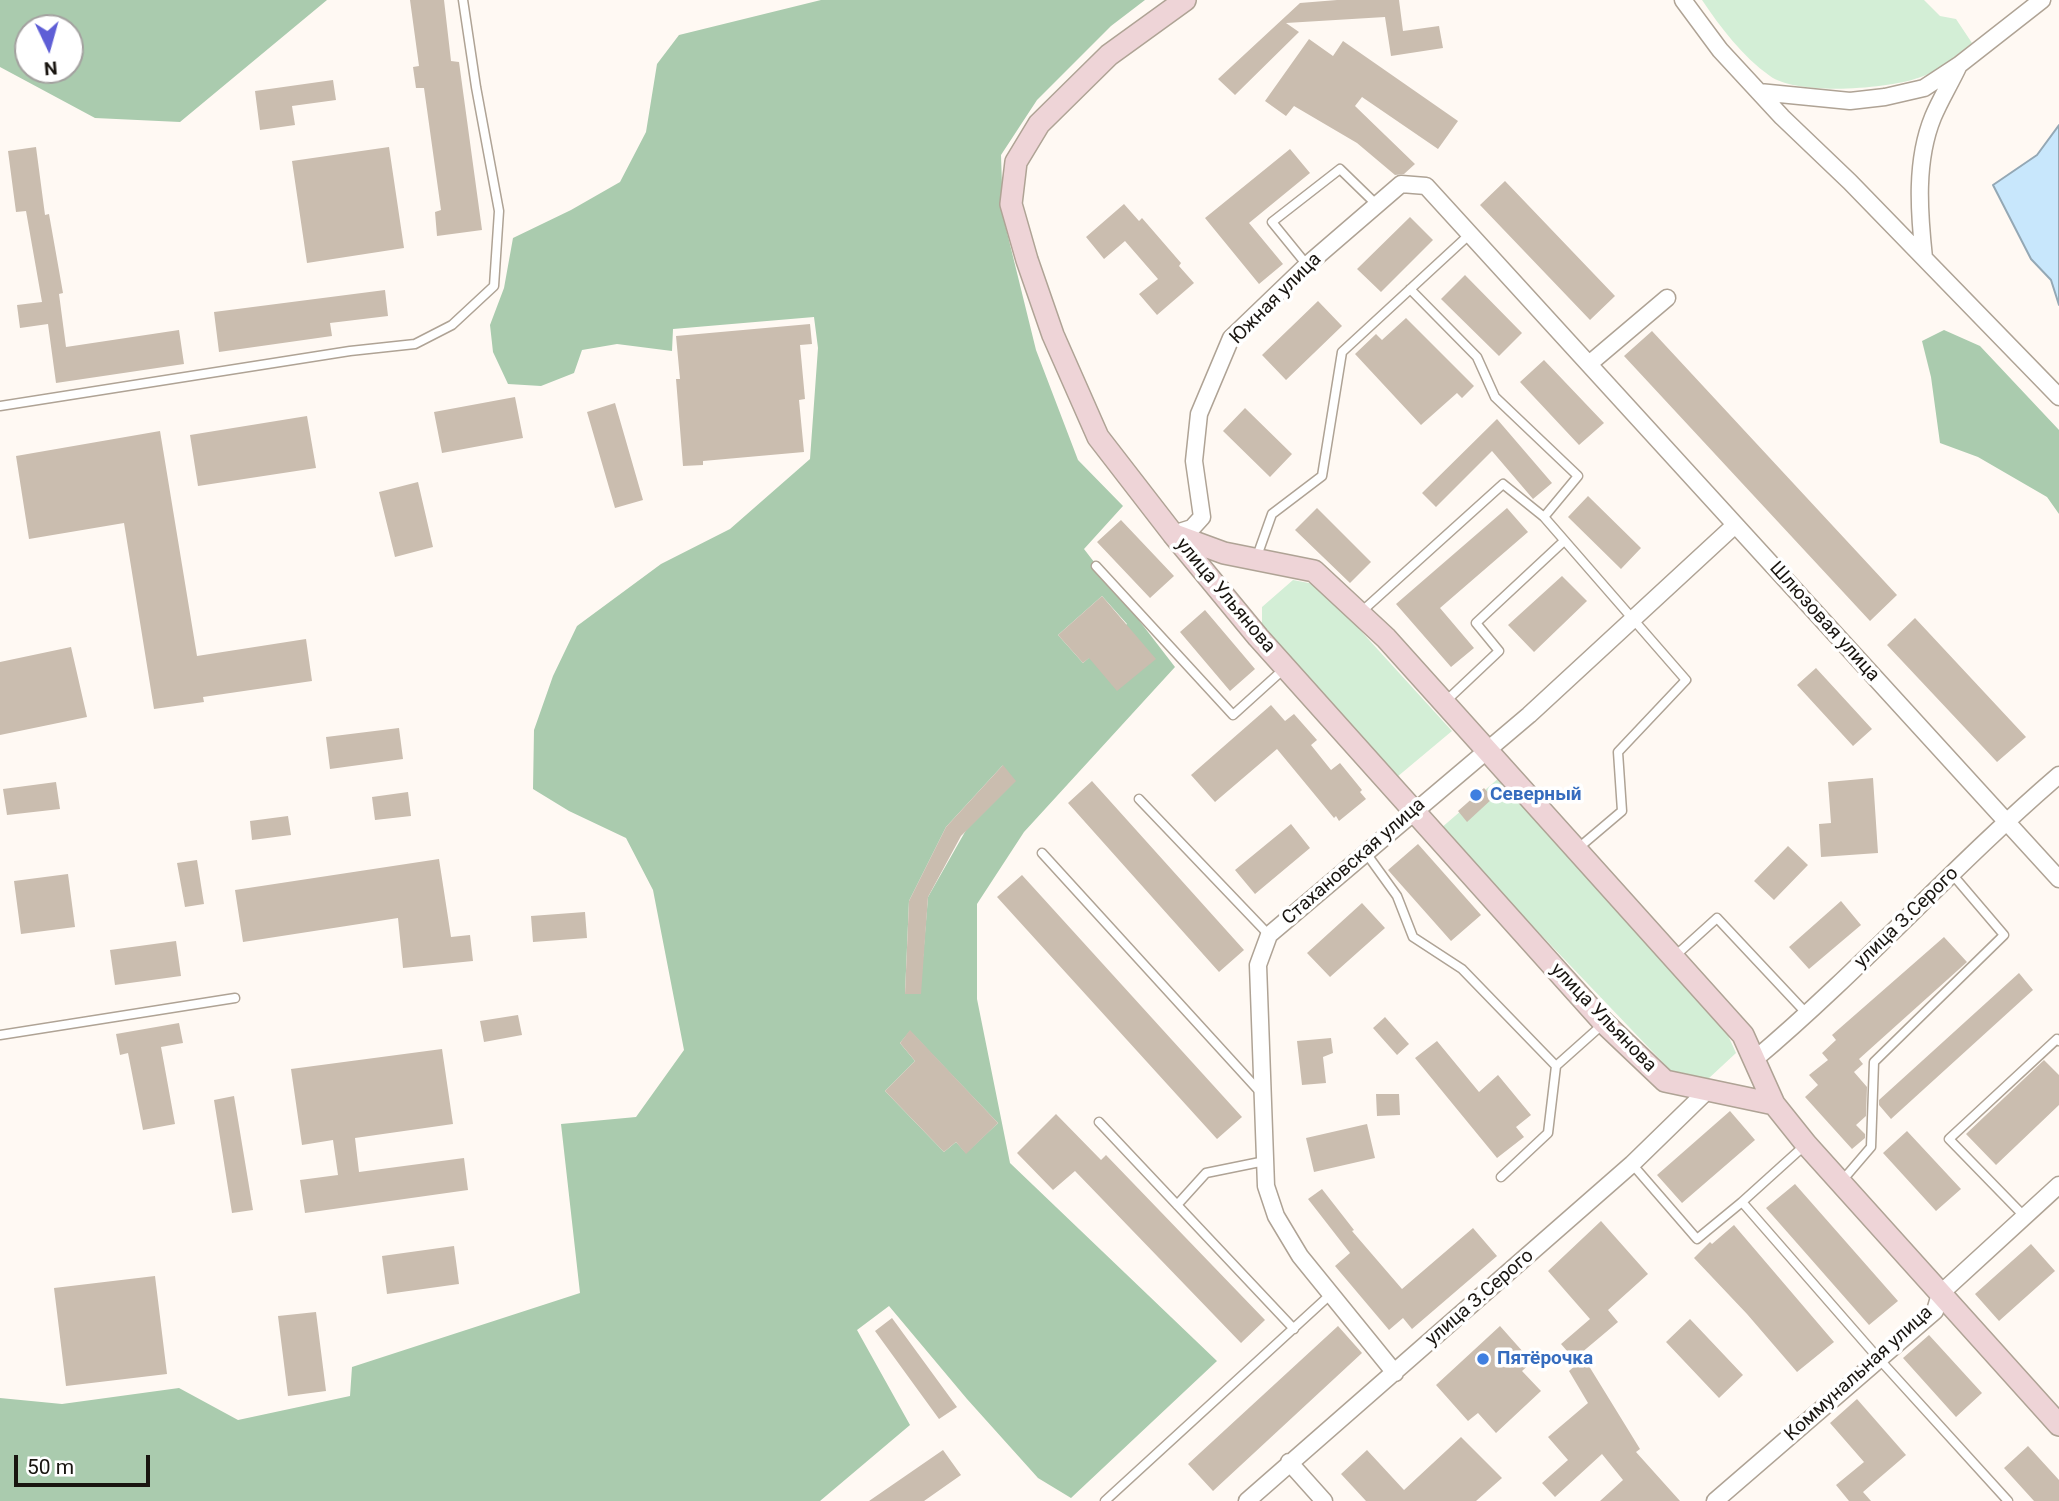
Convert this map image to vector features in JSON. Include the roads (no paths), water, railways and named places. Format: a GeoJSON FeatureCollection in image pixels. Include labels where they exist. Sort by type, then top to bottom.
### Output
{"type":"FeatureCollection","features":[{"type":"Feature","properties":{"kind":"street"},"geometry":{"type":"LineString","coordinates":[[1173,534],[1098,437],[1053,335],[1027,260],[1012,204],[1016,162],[1039,124],[1109,55],[1185,0]]}},
{"type":"Feature","properties":{"kind":"street"},"geometry":{"type":"LineString","coordinates":[[1683,0],[1720,50],[1759,92],[2059,397]]}},
{"type":"Feature","properties":{"kind":"street"},"geometry":{"type":"LineString","coordinates":[[1759,92],[1850,101],[1885,97],[1924,88],[1959,65],[2042,0]]}},
{"type":"Feature","properties":{"kind":"street"},"geometry":{"type":"LineString","coordinates":[[1924,258],[1920,177],[1925,142],[1933,117],[1959,65]]}},
{"type":"Feature","properties":{"kind":"street","name":"Южная улица"},"geometry":{"type":"LineString","coordinates":[[1173,534],[1192,528],[1202,517],[1194,461],[1199,414],[1231,338],[1307,265],[1401,184],[1426,186]]}},
{"type":"Feature","properties":{"kind":"street","name":"Шлюзовая улица"},"geometry":{"type":"LineString","coordinates":[[1426,186],[2059,879]]}},
{"type":"Feature","properties":{"kind":"street"},"geometry":{"type":"LineString","coordinates":[[1589,364],[1667,298]]}},
{"type":"Feature","properties":{"kind":"street","name":"Стахановская улица"},"geometry":{"type":"LineString","coordinates":[[1395,1373],[1300,1256],[1276,1216],[1266,1186],[1258,965],[1269,935],[1529,715],[1735,525]]}},
{"type":"Feature","properties":{"kind":"street","name":"улица Ульянова"},"geometry":{"type":"LineString","coordinates":[[1173,534],[1224,553],[1314,571],[1386,638],[1743,1035],[1774,1104],[1806,1144],[2059,1424]]}},
{"type":"Feature","properties":{"kind":"street","name":"улица Ульянова"},"geometry":{"type":"LineString","coordinates":[[1173,534],[1285,668],[1413,811],[1604,1023],[1665,1081],[1774,1104]]}},
{"type":"Feature","properties":{"kind":"street","name":"улица З.Серого"},"geometry":{"type":"LineString","coordinates":[[1754,1060],[1808,1015],[2005,822],[2059,775]]}},
{"type":"Feature","properties":{"kind":"street","name":"улица З.Серого"},"geometry":{"type":"LineString","coordinates":[[1247,1501],[1632,1164],[1708,1090]]}},
{"type":"Feature","properties":{"kind":"street","name":"Коммунальная улица"},"geometry":{"type":"LineString","coordinates":[[1715,1501],[1935,1311],[1940,1294],[2059,1185]]}},
{"type":"Feature","properties":{"kind":"street"},"geometry":{"type":"LineString","coordinates":[[1289,1462],[1324,1501]]}},
{"type":"Feature","properties":{"kind":"lane"},"geometry":{"type":"LineString","coordinates":[[0,406],[351,351],[415,344],[452,326],[494,286],[499,211],[463,0]]}},
{"type":"Feature","properties":{"kind":"lane"},"geometry":{"type":"LineString","coordinates":[[1307,265],[1272,222],[1340,169],[1377,205]]}},
{"type":"Feature","properties":{"kind":"lane"},"geometry":{"type":"LineString","coordinates":[[1256,559],[1272,514],[1322,475],[1342,352],[1471,234]]}},
{"type":"Feature","properties":{"kind":"lane"},"geometry":{"type":"LineString","coordinates":[[1410,289],[1477,357],[1495,397],[1578,476],[1544,517]]}},
{"type":"Feature","properties":{"kind":"lane"},"geometry":{"type":"LineString","coordinates":[[1360,613],[1503,484],[1544,517],[1686,680],[1618,752],[1622,811],[1576,850]]}},
{"type":"Feature","properties":{"kind":"lane"},"geometry":{"type":"LineString","coordinates":[[1444,703],[1499,651],[1476,623],[1564,541]]}},
{"type":"Feature","properties":{"kind":"lane"},"geometry":{"type":"LineString","coordinates":[[1096,566],[1233,715],[1285,668]]}},
{"type":"Feature","properties":{"kind":"lane"},"geometry":{"type":"LineString","coordinates":[[1139,799],[1269,935]]}},
{"type":"Feature","properties":{"kind":"lane"},"geometry":{"type":"LineString","coordinates":[[1042,853],[1263,1095]]}},
{"type":"Feature","properties":{"kind":"lane"},"geometry":{"type":"LineString","coordinates":[[1366,853],[1397,895],[1413,937],[1462,969],[1556,1066]]}},
{"type":"Feature","properties":{"kind":"lane"},"geometry":{"type":"LineString","coordinates":[[1841,1182],[1871,1147],[1874,1062],[2004,935],[1952,874]]}},
{"type":"Feature","properties":{"kind":"lane"},"geometry":{"type":"LineString","coordinates":[[1674,958],[1717,918],[1808,1015]]}},
{"type":"Feature","properties":{"kind":"lane"},"geometry":{"type":"LineString","coordinates":[[0,1035],[235,998]]}},
{"type":"Feature","properties":{"kind":"lane"},"geometry":{"type":"LineString","coordinates":[[1501,1177],[1548,1133],[1556,1066],[1604,1023]]}},
{"type":"Feature","properties":{"kind":"lane"},"geometry":{"type":"LineString","coordinates":[[2024,1216],[1949,1139],[2057,1039],[2059,1041]]}},
{"type":"Feature","properties":{"kind":"lane"},"geometry":{"type":"LineString","coordinates":[[1099,1122],[1294,1329]]}},
{"type":"Feature","properties":{"kind":"lane"},"geometry":{"type":"LineString","coordinates":[[1632,1164],[1697,1239],[1806,1144]]}},
{"type":"Feature","properties":{"kind":"lane"},"geometry":{"type":"LineString","coordinates":[[1177,1205],[1206,1174],[1265,1161]]}},
{"type":"Feature","properties":{"kind":"lane"},"geometry":{"type":"LineString","coordinates":[[1742,1202],[2008,1501]]}},
{"type":"Feature","properties":{"kind":"lane"},"geometry":{"type":"LineString","coordinates":[[1105,1501],[1331,1294]]}},
{"type":"Feature","properties":{"kind":"water"},"geometry":{"type":"Polygon","coordinates":[[[2059,125],[2059,305],[2051,280],[2031,259],[1993,185],[2037,155],[2059,125]]]}},
{"type":"Feature","properties":{"kind":"place","name":"Северный"},"geometry":{"type":"Point","coordinates":[1476,795]}},
{"type":"Feature","properties":{"kind":"place","name":"Пятёрочка"},"geometry":{"type":"Point","coordinates":[1483,1359]}}]}
